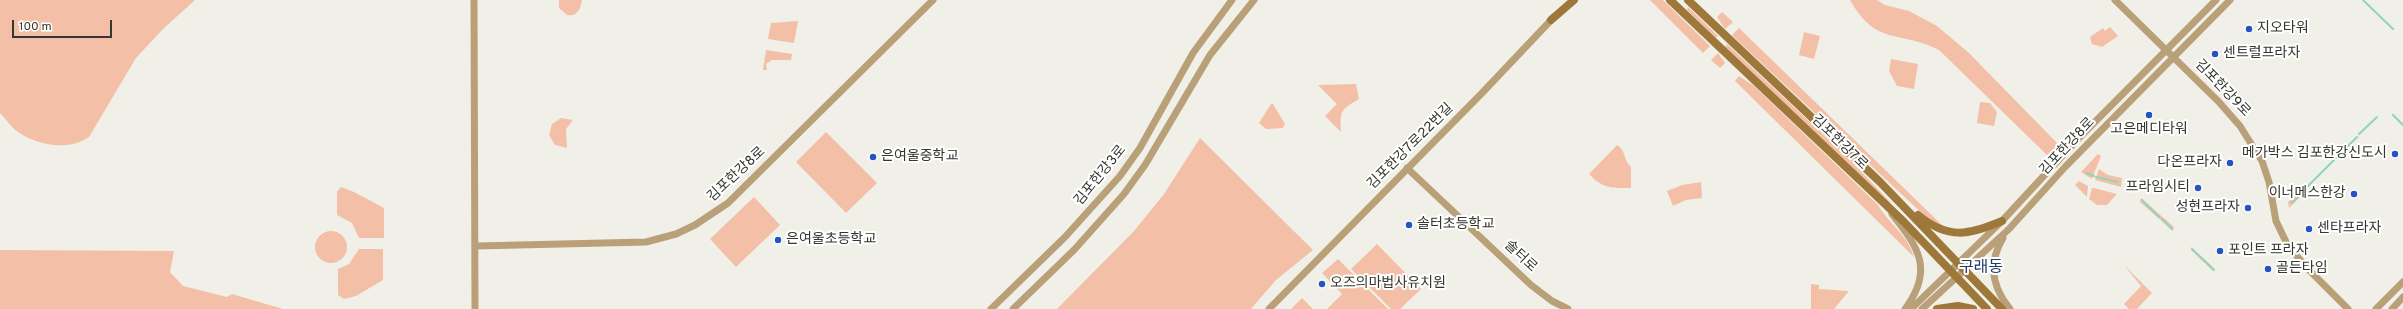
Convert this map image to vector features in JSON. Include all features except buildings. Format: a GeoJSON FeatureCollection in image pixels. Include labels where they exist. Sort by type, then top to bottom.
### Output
{"type":"FeatureCollection","features":[{"type":"Feature","properties":{"kind":"main road"},"geometry":{"type":"LineString","coordinates":[[1551,20],[1574,0]]}},
{"type":"Feature","properties":{"kind":"main road","name":"김포한강7로"},"geometry":{"type":"LineString","coordinates":[[1670,0],[1955,274],[1987,309]]}},
{"type":"Feature","properties":{"kind":"main road","name":"김포한강7로"},"geometry":{"type":"LineString","coordinates":[[1688,0],[1880,182],[2002,309]]}},
{"type":"Feature","properties":{"kind":"main road"},"geometry":{"type":"LineString","coordinates":[[1880,182],[1920,217],[1941,230],[1952,233],[1971,232],[2002,221]]}},
{"type":"Feature","properties":{"kind":"main road"},"geometry":{"type":"LineString","coordinates":[[1937,309],[1954,306],[1973,309]]}},
{"type":"Feature","properties":{"kind":"street"},"geometry":{"type":"LineString","coordinates":[[474,0],[476,246],[475,309]]}},
{"type":"Feature","properties":{"kind":"street","name":"김포한강8로"},"geometry":{"type":"LineString","coordinates":[[476,246],[630,244],[660,239],[695,226],[728,203],[933,0]]}},
{"type":"Feature","properties":{"kind":"street","name":"김포한강3로"},"geometry":{"type":"LineString","coordinates":[[991,309],[1070,231],[1120,176],[1140,148],[1193,53],[1232,0]]}},
{"type":"Feature","properties":{"kind":"street","name":"김포한강3로"},"geometry":{"type":"LineString","coordinates":[[1013,309],[1074,250],[1124,194],[1145,165],[1210,55],[1254,0]]}},
{"type":"Feature","properties":{"kind":"street","name":"김포한강7로22번길"},"geometry":{"type":"LineString","coordinates":[[1268,309],[1483,92],[1568,0]]}},
{"type":"Feature","properties":{"kind":"street","name":"김포한강9로"},"geometry":{"type":"LineString","coordinates":[[2115,0],[2240,126],[2260,157],[2269,182],[2276,221],[2288,246],[2310,271],[2348,309]]}},
{"type":"Feature","properties":{"kind":"street","name":"김포한강8로"},"geometry":{"type":"LineString","coordinates":[[1922,309],[1955,274],[1959,263],[2002,221],[2077,140],[2216,0]]}},
{"type":"Feature","properties":{"kind":"street","name":"김포한강8로"},"geometry":{"type":"LineString","coordinates":[[1910,309],[1955,274],[1965,270],[2009,230],[2065,167],[2230,0]]}},
{"type":"Feature","properties":{"kind":"street","name":"솔터로"},"geometry":{"type":"LineString","coordinates":[[1407,168],[1531,285],[1552,301],[1568,309]]}},
{"type":"Feature","properties":{"kind":"street"},"geometry":{"type":"LineString","coordinates":[[1885,206],[1910,237],[1921,262],[1919,286],[1905,309]]}},
{"type":"Feature","properties":{"kind":"street"},"geometry":{"type":"LineString","coordinates":[[2009,230],[1997,248],[1992,273],[1995,286],[2010,309]]}},
{"type":"Feature","properties":{"kind":"street"},"geometry":{"type":"LineString","coordinates":[[2376,309],[2403,282]]}},
{"type":"Feature","properties":{"kind":"street"},"geometry":{"type":"LineString","coordinates":[[2392,309],[2403,298]]}},
{"type":"Feature","properties":{"kind":"shaded area"},"geometry":{"type":"Polygon","coordinates":[[[0,0],[195,0],[163,29],[136,58],[89,137],[80,142],[71,144],[51,145],[41,143],[22,135],[14,129],[0,113],[0,0]]]}},
{"type":"Feature","properties":{"kind":"shaded area"},"geometry":{"type":"Polygon","coordinates":[[[559,0],[582,0],[576,14],[567,15],[559,8],[559,0]]]}},
{"type":"Feature","properties":{"kind":"shaded area"},"geometry":{"type":"Polygon","coordinates":[[[1650,0],[1663,0],[1710,46],[1703,53],[1650,0]]]}},
{"type":"Feature","properties":{"kind":"shaded area"},"geometry":{"type":"Polygon","coordinates":[[[1850,0],[1877,0],[1885,5],[1909,11],[1937,26],[1969,53],[2059,145],[2048,156],[1939,50],[1913,40],[1890,35],[1880,31],[1870,25],[1860,15],[1850,0]]]}},
{"type":"Feature","properties":{"kind":"shaded area"},"geometry":{"type":"Polygon","coordinates":[[[1688,7],[1718,37],[1715,37],[1687,10],[1688,7]]]}},
{"type":"Feature","properties":{"kind":"shaded area"},"geometry":{"type":"Polygon","coordinates":[[[1722,12],[1733,22],[1725,29],[1717,17],[1722,12]]]}},
{"type":"Feature","properties":{"kind":"shaded area"},"geometry":{"type":"Polygon","coordinates":[[[798,21],[794,43],[768,39],[771,23],[798,21]]]}},
{"type":"Feature","properties":{"kind":"shaded area"},"geometry":{"type":"Polygon","coordinates":[[[2110,27],[2118,36],[2102,47],[2092,44],[2090,37],[2103,28],[2105,31],[2110,27]]]}},
{"type":"Feature","properties":{"kind":"shaded area"},"geometry":{"type":"Polygon","coordinates":[[[1739,28],[1944,227],[1928,219],[1738,41],[1732,35],[1739,28]]]}},
{"type":"Feature","properties":{"kind":"shaded area"},"geometry":{"type":"Polygon","coordinates":[[[1804,32],[1820,36],[1814,59],[1799,55],[1804,32]]]}},
{"type":"Feature","properties":{"kind":"shaded area"},"geometry":{"type":"Polygon","coordinates":[[[1727,44],[1850,160],[1891,203],[1888,203],[1725,47],[1727,44]]]}},
{"type":"Feature","properties":{"kind":"shaded area"},"geometry":{"type":"Polygon","coordinates":[[[766,50],[792,54],[791,60],[772,60],[766,64],[767,70],[763,70],[766,50]]]}},
{"type":"Feature","properties":{"kind":"shaded area"},"geometry":{"type":"Polygon","coordinates":[[[1718,53],[1725,63],[1720,68],[1711,60],[1718,53]]]}},
{"type":"Feature","properties":{"kind":"shaded area"},"geometry":{"type":"Polygon","coordinates":[[[1891,59],[1918,64],[1914,89],[1897,86],[1889,71],[1891,59]]]}},
{"type":"Feature","properties":{"kind":"shaded area"},"geometry":{"type":"Polygon","coordinates":[[[1739,76],[1754,86],[1878,205],[1882,212],[1903,236],[1914,257],[1735,81],[1739,76]]]}},
{"type":"Feature","properties":{"kind":"shaded area"},"geometry":{"type":"Polygon","coordinates":[[[1356,84],[1359,99],[1342,112],[1341,132],[1325,116],[1337,104],[1318,85],[1356,84]]]}},
{"type":"Feature","properties":{"kind":"shaded area"},"geometry":{"type":"Polygon","coordinates":[[[1980,102],[1990,103],[1997,112],[1994,126],[1977,123],[1980,102]]]}},
{"type":"Feature","properties":{"kind":"shaded area"},"geometry":{"type":"Polygon","coordinates":[[[1271,104],[1273,104],[1285,124],[1283,128],[1266,129],[1259,123],[1271,104]]]}},
{"type":"Feature","properties":{"kind":"shaded area"},"geometry":{"type":"Polygon","coordinates":[[[561,118],[573,120],[566,129],[567,148],[555,145],[549,135],[552,124],[561,118]]]}},
{"type":"Feature","properties":{"kind":"shaded area"},"geometry":{"type":"Polygon","coordinates":[[[826,132],[877,183],[846,213],[796,162],[826,132]]]}},
{"type":"Feature","properties":{"kind":"shaded area"},"geometry":{"type":"Polygon","coordinates":[[[1200,138],[1313,250],[1276,280],[1251,309],[1057,309],[1134,231],[1164,194],[1200,138]]]}},
{"type":"Feature","properties":{"kind":"shaded area"},"geometry":{"type":"Polygon","coordinates":[[[1617,145],[1622,150],[1628,164],[1631,167],[1631,188],[1608,187],[1599,183],[1589,174],[1617,145]]]}},
{"type":"Feature","properties":{"kind":"shaded area"},"geometry":{"type":"Polygon","coordinates":[[[2098,154],[2101,156],[2092,179],[2081,172],[2098,154]]]}},
{"type":"Feature","properties":{"kind":"shaded area"},"geometry":{"type":"Polygon","coordinates":[[[2099,169],[2108,175],[2122,178],[2121,187],[2095,180],[2099,169]]]}},
{"type":"Feature","properties":{"kind":"shaded area"},"geometry":{"type":"Polygon","coordinates":[[[2079,181],[2088,186],[2087,197],[2075,185],[2079,181]]]}},
{"type":"Feature","properties":{"kind":"shaded area"},"geometry":{"type":"Polygon","coordinates":[[[1701,182],[1702,198],[1686,200],[1673,206],[1667,191],[1682,185],[1701,182]]]}},
{"type":"Feature","properties":{"kind":"shaded area"},"geometry":{"type":"Polygon","coordinates":[[[2305,186],[2306,187],[2291,204],[2307,188],[2308,189],[2289,208],[2288,202],[2305,186]]]}},
{"type":"Feature","properties":{"kind":"shaded area"},"geometry":{"type":"Polygon","coordinates":[[[341,187],[354,192],[384,208],[384,238],[359,238],[352,223],[337,215],[337,192],[341,187]]]}},
{"type":"Feature","properties":{"kind":"shaded area"},"geometry":{"type":"Polygon","coordinates":[[[2092,188],[2117,194],[2107,205],[2097,205],[2089,199],[2092,188]]]}},
{"type":"Feature","properties":{"kind":"shaded area"},"geometry":{"type":"Polygon","coordinates":[[[754,197],[780,225],[736,267],[710,239],[754,197]]]}},
{"type":"Feature","properties":{"kind":"shaded area"},"geometry":{"type":"Polygon","coordinates":[[[2141,198],[2174,227],[2173,231],[2140,202],[2141,198]]]}},
{"type":"Feature","properties":{"kind":"shaded area"},"geometry":{"type":"Polygon","coordinates":[[[328,231],[334,231],[344,238],[347,247],[346,253],[340,260],[334,263],[328,263],[318,256],[315,250],[315,244],[322,234],[328,231]]]}},
{"type":"Feature","properties":{"kind":"shaded area"},"geometry":{"type":"Polygon","coordinates":[[[1377,244],[1421,289],[1400,309],[1391,309],[1351,269],[1377,244]]]}},
{"type":"Feature","properties":{"kind":"shaded area"},"geometry":{"type":"Polygon","coordinates":[[[2191,247],[2214,268],[2213,271],[2191,250],[2191,247]]]}},
{"type":"Feature","properties":{"kind":"shaded area"},"geometry":{"type":"Polygon","coordinates":[[[359,249],[383,249],[383,280],[356,296],[344,299],[338,295],[338,269],[349,264],[359,249]]]}},
{"type":"Feature","properties":{"kind":"shaded area"},"geometry":{"type":"Polygon","coordinates":[[[0,250],[174,251],[170,272],[183,286],[227,297],[232,294],[283,309],[0,309],[0,250]]]}},
{"type":"Feature","properties":{"kind":"shaded area"},"geometry":{"type":"Polygon","coordinates":[[[1338,259],[1388,309],[1327,309],[1342,294],[1322,273],[1338,259]]]}},
{"type":"Feature","properties":{"kind":"shaded area"},"geometry":{"type":"Polygon","coordinates":[[[2124,265],[2152,293],[2137,309],[2129,309],[2124,304],[2141,286],[2124,265]]]}},
{"type":"Feature","properties":{"kind":"shaded area"},"geometry":{"type":"Polygon","coordinates":[[[1811,284],[1819,285],[1819,289],[1849,291],[1834,309],[1811,309],[1811,284]]]}},
{"type":"Feature","properties":{"kind":"shaded area"},"geometry":{"type":"Polygon","coordinates":[[[1302,298],[1313,309],[1291,309],[1302,298]]]}},
{"type":"Feature","properties":{"kind":"waterway"},"geometry":{"type":"LineString","coordinates":[[2363,0],[2393,29]]}},
{"type":"Feature","properties":{"kind":"waterway"},"geometry":{"type":"LineString","coordinates":[[2393,115],[2403,125]]}},
{"type":"Feature","properties":{"kind":"waterway"},"geometry":{"type":"LineString","coordinates":[[2359,134],[2377,117]]}},
{"type":"Feature","properties":{"kind":"waterway"},"geometry":{"type":"LineString","coordinates":[[2336,158],[2357,137]]}},
{"type":"Feature","properties":{"kind":"waterway"},"geometry":{"type":"LineString","coordinates":[[2308,186],[2334,160]]}},
{"type":"Feature","properties":{"kind":"waterway"},"geometry":{"type":"LineString","coordinates":[[2087,173],[2094,176]]}},
{"type":"Feature","properties":{"kind":"waterway"},"geometry":{"type":"LineString","coordinates":[[2096,177],[2118,182]]}},
{"type":"Feature","properties":{"kind":"waterway"},"geometry":{"type":"LineString","coordinates":[[2292,203],[2307,188]]}},
{"type":"Feature","properties":{"kind":"waterway"},"geometry":{"type":"LineString","coordinates":[[2142,200],[2159,217]]}},
{"type":"Feature","properties":{"kind":"waterway"},"geometry":{"type":"LineString","coordinates":[[2162,219],[2172,229]]}},
{"type":"Feature","properties":{"kind":"waterway"},"geometry":{"type":"LineString","coordinates":[[2192,249],[2214,270]]}},
{"type":"Feature","properties":{"kind":"place","name":"지오타워"},"geometry":{"type":"Point","coordinates":[2249,29]}},
{"type":"Feature","properties":{"kind":"place","name":"센트럴프라자"},"geometry":{"type":"Point","coordinates":[2215,54]}},
{"type":"Feature","properties":{"kind":"place","name":"고은메디타워"},"geometry":{"type":"Point","coordinates":[2149,115]}},
{"type":"Feature","properties":{"kind":"place","name":"메가박스 김포한강신도시"},"geometry":{"type":"Point","coordinates":[2395,154]}},
{"type":"Feature","properties":{"kind":"place","name":"은여울중학교"},"geometry":{"type":"Point","coordinates":[873,157]}},
{"type":"Feature","properties":{"kind":"place","name":"다온프라자"},"geometry":{"type":"Point","coordinates":[2230,163]}},
{"type":"Feature","properties":{"kind":"place","name":"프라임시티"},"geometry":{"type":"Point","coordinates":[2198,188]}},
{"type":"Feature","properties":{"kind":"place","name":"이너메스한강"},"geometry":{"type":"Point","coordinates":[2354,194]}},
{"type":"Feature","properties":{"kind":"place","name":"성현프라자"},"geometry":{"type":"Point","coordinates":[2248,208]}},
{"type":"Feature","properties":{"kind":"place","name":"솔터초등학교"},"geometry":{"type":"Point","coordinates":[1409,225]}},
{"type":"Feature","properties":{"kind":"place","name":"센타프라자"},"geometry":{"type":"Point","coordinates":[2309,229]}},
{"type":"Feature","properties":{"kind":"place","name":"은여울초등학교"},"geometry":{"type":"Point","coordinates":[778,240]}},
{"type":"Feature","properties":{"kind":"place","name":"포인트 프라자"},"geometry":{"type":"Point","coordinates":[2220,251]}},
{"type":"Feature","properties":{"kind":"place","name":"골든타임"},"geometry":{"type":"Point","coordinates":[2268,269]}},
{"type":"Feature","properties":{"kind":"place","name":"오즈의마법사유치원"},"geometry":{"type":"Point","coordinates":[1322,284]}},
{"type":"Feature","properties":{"kind":"district","name":"구래동"},"geometry":{"type":"Point","coordinates":[1981,269]}}]}
